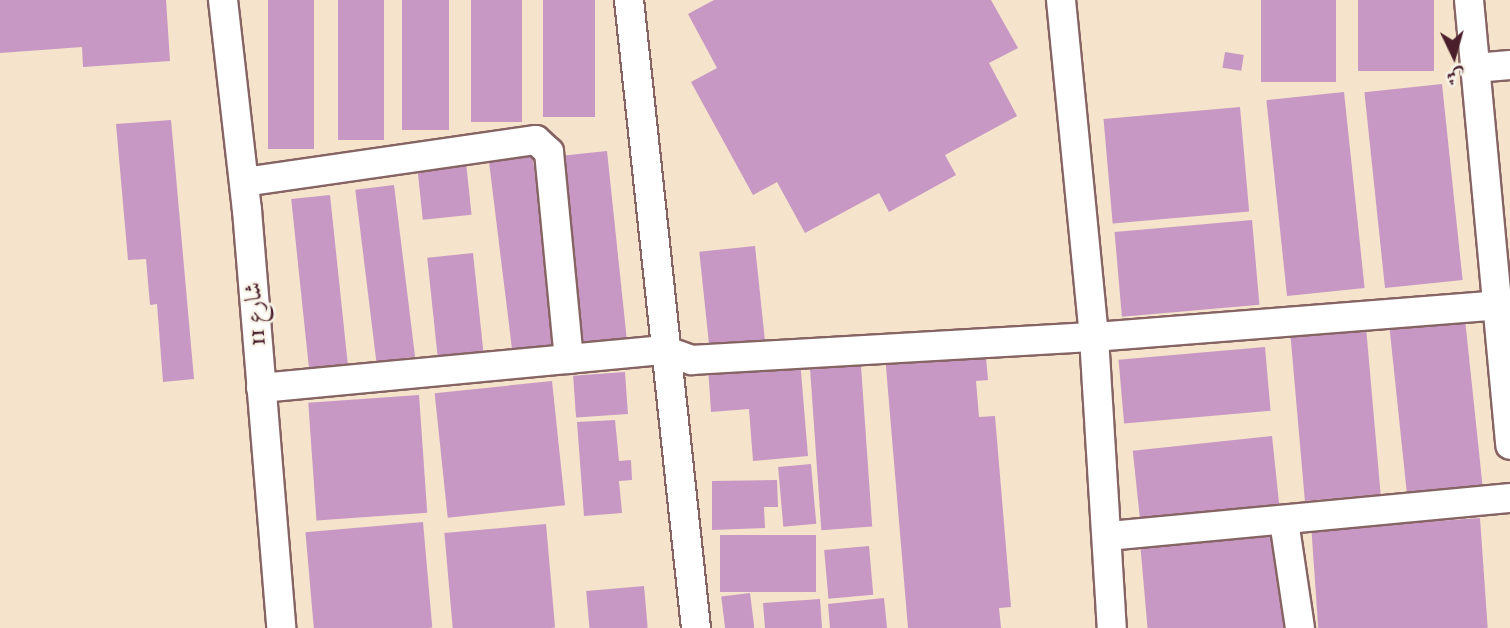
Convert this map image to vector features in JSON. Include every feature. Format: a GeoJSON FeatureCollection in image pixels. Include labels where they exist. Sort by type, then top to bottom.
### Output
{"type":"FeatureCollection","features":[{"type":"Feature","properties":{"kind":"street","name":"شارع 11"},"geometry":{"type":"LineString","coordinates":[[223,0],[243,182],[281,628]]}},
{"type":"Feature","properties":{"kind":"street"},"geometry":{"type":"LineString","coordinates":[[629,0],[664,350],[696,628]]}},
{"type":"Feature","properties":{"kind":"street"},"geometry":{"type":"LineString","coordinates":[[1061,0],[1094,337],[1112,628]]}},
{"type":"Feature","properties":{"kind":"street"},"geometry":{"type":"LineString","coordinates":[[1469,0],[1503,305],[1510,445]]}},
{"type":"Feature","properties":{"kind":"street"},"geometry":{"type":"LineString","coordinates":[[1475,68],[1510,65]]}},
{"type":"Feature","properties":{"kind":"street"},"geometry":{"type":"LineString","coordinates":[[243,182],[536,140],[549,152],[569,359]]}},
{"type":"Feature","properties":{"kind":"street"},"geometry":{"type":"LineString","coordinates":[[261,388],[664,350],[692,360],[1094,337],[1503,305]]}},
{"type":"Feature","properties":{"kind":"street"},"geometry":{"type":"LineString","coordinates":[[1108,536],[1510,498]]}},
{"type":"Feature","properties":{"kind":"street"},"geometry":{"type":"LineString","coordinates":[[1284,521],[1300,628]]}},
{"type":"Feature","properties":{"kind":"building"},"geometry":{"type":"Polygon","coordinates":[[[0,0],[166,0],[170,61],[83,67],[82,47],[0,53],[0,0]]]}},
{"type":"Feature","properties":{"kind":"building"},"geometry":{"type":"Polygon","coordinates":[[[268,0],[314,0],[314,149],[268,149],[268,0]]]}},
{"type":"Feature","properties":{"kind":"building"},"geometry":{"type":"Polygon","coordinates":[[[338,0],[384,0],[384,140],[338,140],[338,0]]]}},
{"type":"Feature","properties":{"kind":"building"},"geometry":{"type":"Polygon","coordinates":[[[402,0],[449,0],[449,130],[402,130],[402,0]]]}},
{"type":"Feature","properties":{"kind":"building"},"geometry":{"type":"Polygon","coordinates":[[[471,0],[522,0],[522,122],[471,122],[471,0]]]}},
{"type":"Feature","properties":{"kind":"building"},"geometry":{"type":"Polygon","coordinates":[[[543,0],[595,0],[595,117],[543,117],[543,0]]]}},
{"type":"Feature","properties":{"kind":"building"},"geometry":{"type":"Polygon","coordinates":[[[714,0],[991,0],[1018,48],[989,63],[1017,116],[945,155],[956,175],[889,212],[879,193],[805,233],[777,182],[753,195],[691,82],[717,68],[688,14],[714,0]]]}},
{"type":"Feature","properties":{"kind":"building"},"geometry":{"type":"Polygon","coordinates":[[[1261,0],[1336,0],[1336,82],[1261,82],[1261,0]]]}},
{"type":"Feature","properties":{"kind":"building"},"geometry":{"type":"Polygon","coordinates":[[[1358,0],[1434,0],[1434,71],[1358,71],[1358,0]]]}},
{"type":"Feature","properties":{"kind":"building"},"geometry":{"type":"Polygon","coordinates":[[[1225,52],[1244,55],[1241,71],[1222,68],[1225,52]]]}},
{"type":"Feature","properties":{"kind":"building"},"geometry":{"type":"Polygon","coordinates":[[[1442,84],[1463,280],[1385,288],[1364,92],[1442,84]]]}},
{"type":"Feature","properties":{"kind":"building"},"geometry":{"type":"Polygon","coordinates":[[[1344,92],[1365,288],[1287,296],[1266,100],[1344,92]]]}},
{"type":"Feature","properties":{"kind":"building"},"geometry":{"type":"Polygon","coordinates":[[[1240,107],[1249,212],[1113,224],[1104,119],[1240,107]]]}},
{"type":"Feature","properties":{"kind":"building"},"geometry":{"type":"Polygon","coordinates":[[[171,120],[194,379],[163,382],[157,304],[150,305],[146,259],[128,260],[116,124],[171,120]]]}},
{"type":"Feature","properties":{"kind":"building"},"geometry":{"type":"Polygon","coordinates":[[[532,151],[556,351],[513,356],[488,156],[532,151]]]}},
{"type":"Feature","properties":{"kind":"building"},"geometry":{"type":"Polygon","coordinates":[[[607,151],[627,344],[578,349],[557,156],[607,151]]]}},
{"type":"Feature","properties":{"kind":"building"},"geometry":{"type":"Polygon","coordinates":[[[466,162],[472,215],[423,220],[417,167],[466,162]]]}},
{"type":"Feature","properties":{"kind":"building"},"geometry":{"type":"Polygon","coordinates":[[[394,185],[415,357],[376,361],[355,190],[394,185]]]}},
{"type":"Feature","properties":{"kind":"building"},"geometry":{"type":"Polygon","coordinates":[[[330,195],[348,366],[309,370],[291,199],[330,195]]]}},
{"type":"Feature","properties":{"kind":"building"},"geometry":{"type":"Polygon","coordinates":[[[1252,220],[1259,305],[1122,317],[1115,232],[1252,220]]]}},
{"type":"Feature","properties":{"kind":"building"},"geometry":{"type":"Polygon","coordinates":[[[755,246],[765,343],[710,349],[699,252],[755,246]]]}},
{"type":"Feature","properties":{"kind":"building"},"geometry":{"type":"Polygon","coordinates":[[[473,253],[484,354],[438,359],[427,258],[473,253]]]}},
{"type":"Feature","properties":{"kind":"building"},"geometry":{"type":"Polygon","coordinates":[[[1465,319],[1483,486],[1407,494],[1389,327],[1465,319]]]}},
{"type":"Feature","properties":{"kind":"building"},"geometry":{"type":"Polygon","coordinates":[[[1366,327],[1381,494],[1305,501],[1290,334],[1366,327]]]}},
{"type":"Feature","properties":{"kind":"building"},"geometry":{"type":"Polygon","coordinates":[[[985,346],[988,380],[976,381],[979,417],[995,416],[1011,607],[999,608],[1001,628],[908,628],[885,355],[985,346]]]}},
{"type":"Feature","properties":{"kind":"building"},"geometry":{"type":"Polygon","coordinates":[[[1265,347],[1271,411],[1124,424],[1119,360],[1265,347]]]}},
{"type":"Feature","properties":{"kind":"building"},"geometry":{"type":"Polygon","coordinates":[[[860,352],[872,527],[821,530],[809,356],[860,352]]]}},
{"type":"Feature","properties":{"kind":"building"},"geometry":{"type":"Polygon","coordinates":[[[800,360],[808,456],[753,461],[749,409],[711,412],[708,367],[800,360]]]}},
{"type":"Feature","properties":{"kind":"building"},"geometry":{"type":"Polygon","coordinates":[[[625,372],[628,414],[576,418],[573,376],[625,372]]]}},
{"type":"Feature","properties":{"kind":"building"},"geometry":{"type":"Polygon","coordinates":[[[552,381],[565,505],[448,518],[435,393],[552,381]]]}},
{"type":"Feature","properties":{"kind":"building"},"geometry":{"type":"Polygon","coordinates":[[[419,395],[427,513],[317,520],[308,403],[419,395]]]}},
{"type":"Feature","properties":{"kind":"building"},"geometry":{"type":"Polygon","coordinates":[[[615,420],[619,461],[631,460],[632,480],[619,481],[622,513],[584,516],[577,422],[615,420]]]}},
{"type":"Feature","properties":{"kind":"building"},"geometry":{"type":"Polygon","coordinates":[[[1272,436],[1279,507],[1140,521],[1133,451],[1272,436]]]}},
{"type":"Feature","properties":{"kind":"building"},"geometry":{"type":"Polygon","coordinates":[[[811,464],[816,524],[783,527],[778,467],[811,464]]]}},
{"type":"Feature","properties":{"kind":"building"},"geometry":{"type":"Polygon","coordinates":[[[777,480],[778,507],[764,507],[765,528],[712,530],[712,481],[777,480]]]}},
{"type":"Feature","properties":{"kind":"building"},"geometry":{"type":"Polygon","coordinates":[[[1480,518],[1488,628],[1318,628],[1311,530],[1480,518]]]}},
{"type":"Feature","properties":{"kind":"building"},"geometry":{"type":"Polygon","coordinates":[[[423,522],[432,628],[314,628],[305,532],[423,522]]]}},
{"type":"Feature","properties":{"kind":"building"},"geometry":{"type":"Polygon","coordinates":[[[546,524],[555,628],[453,628],[444,533],[546,524]]]}},
{"type":"Feature","properties":{"kind":"building"},"geometry":{"type":"Polygon","coordinates":[[[720,535],[816,535],[816,592],[720,592],[720,535]]]}},
{"type":"Feature","properties":{"kind":"building"},"geometry":{"type":"Polygon","coordinates":[[[1276,536],[1284,628],[1148,628],[1141,548],[1276,536]]]}},
{"type":"Feature","properties":{"kind":"building"},"geometry":{"type":"Polygon","coordinates":[[[869,546],[873,595],[828,599],[824,550],[869,546]]]}},
{"type":"Feature","properties":{"kind":"building"},"geometry":{"type":"Polygon","coordinates":[[[644,586],[648,628],[589,628],[586,591],[644,586]]]}},
{"type":"Feature","properties":{"kind":"building"},"geometry":{"type":"Polygon","coordinates":[[[750,593],[754,628],[725,628],[721,597],[750,593]]]}},
{"type":"Feature","properties":{"kind":"building"},"geometry":{"type":"Polygon","coordinates":[[[884,598],[887,628],[830,628],[828,604],[884,598]]]}},
{"type":"Feature","properties":{"kind":"building"},"geometry":{"type":"Polygon","coordinates":[[[820,599],[822,628],[765,628],[763,603],[820,599]]]}}]}
